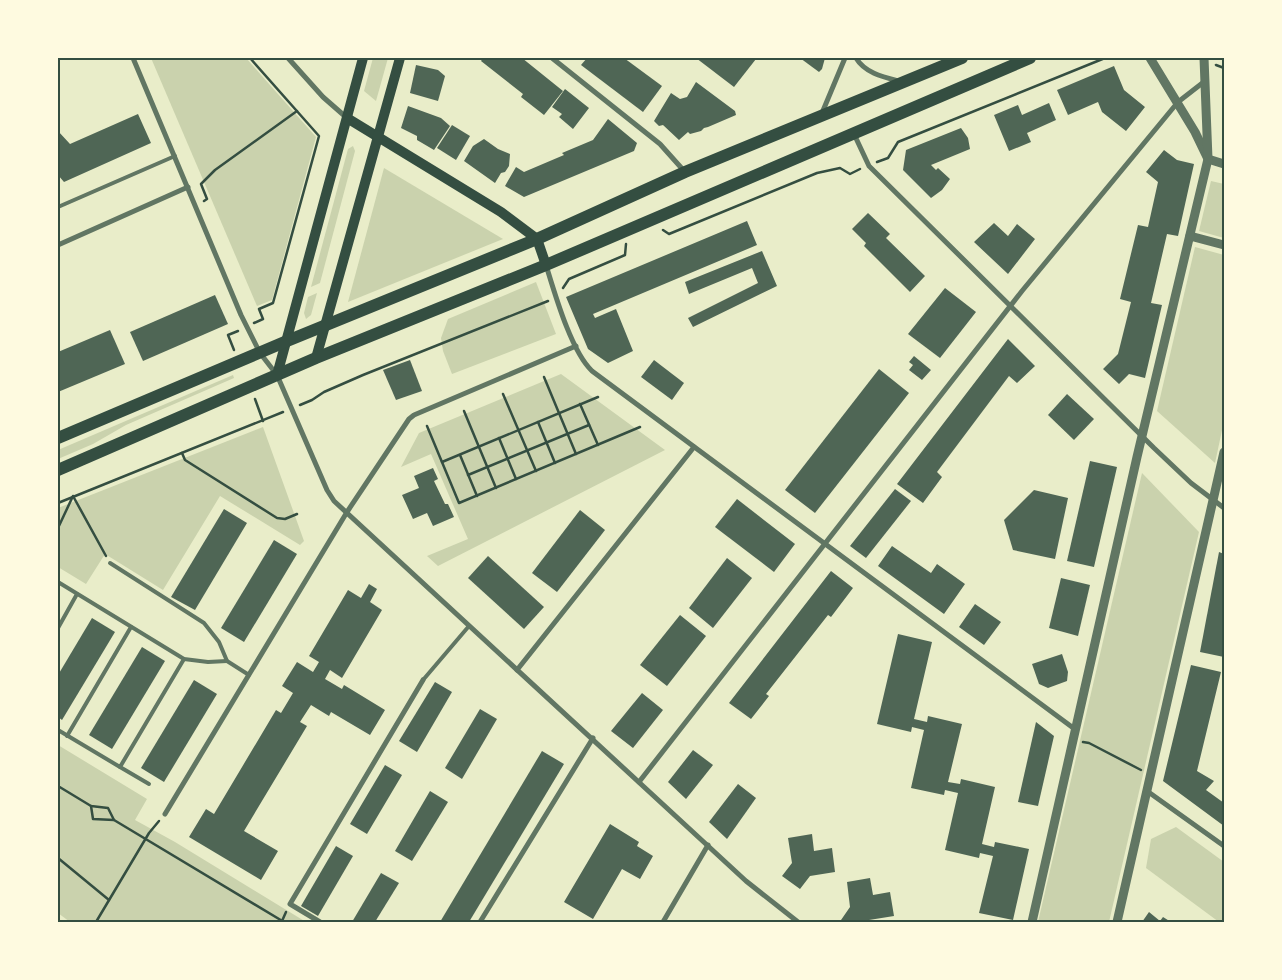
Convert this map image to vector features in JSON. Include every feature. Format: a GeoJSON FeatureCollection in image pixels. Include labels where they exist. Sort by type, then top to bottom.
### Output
{"type":"FeatureCollection","features":[{"type":"Feature","properties":{"kind":"main road"},"geometry":{"type":"LineString","coordinates":[[277,375],[363,58]]}},
{"type":"Feature","properties":{"kind":"main road"},"geometry":{"type":"LineString","coordinates":[[316,358],[400,58]]}},
{"type":"Feature","properties":{"kind":"main road"},"geometry":{"type":"LineString","coordinates":[[58,438],[260,352],[537,239],[685,172],[962,58]]}},
{"type":"Feature","properties":{"kind":"main road"},"geometry":{"type":"LineString","coordinates":[[58,470],[316,358],[546,265],[1030,58]]}},
{"type":"Feature","properties":{"kind":"main road"},"geometry":{"type":"LineString","coordinates":[[347,118],[502,212],[537,239],[546,265]]}},
{"type":"Feature","properties":{"kind":"street"},"geometry":{"type":"LineString","coordinates":[[133,58],[247,327],[260,352],[277,375],[326,490],[334,501],[746,881],[798,922]]}},
{"type":"Feature","properties":{"kind":"street"},"geometry":{"type":"LineString","coordinates":[[288,58],[323,97],[347,118]]}},
{"type":"Feature","properties":{"kind":"street"},"geometry":{"type":"LineString","coordinates":[[552,58],[660,144],[685,172]]}},
{"type":"Feature","properties":{"kind":"street"},"geometry":{"type":"LineString","coordinates":[[822,115],[844,58]]}},
{"type":"Feature","properties":{"kind":"street"},"geometry":{"type":"LineString","coordinates":[[856,58],[872,72],[902,82]]}},
{"type":"Feature","properties":{"kind":"street"},"geometry":{"type":"LineString","coordinates":[[1150,58],[1196,132],[1208,159],[1224,164]]}},
{"type":"Feature","properties":{"kind":"street"},"geometry":{"type":"LineString","coordinates":[[1032,922],[1077,730],[1142,436],[1208,159],[1204,58]]}},
{"type":"Feature","properties":{"kind":"street"},"geometry":{"type":"LineString","coordinates":[[639,782],[1010,306],[1178,102],[1205,81]]}},
{"type":"Feature","properties":{"kind":"street"},"geometry":{"type":"LineString","coordinates":[[854,134],[869,166],[1190,483],[1224,508]]}},
{"type":"Feature","properties":{"kind":"street"},"geometry":{"type":"LineString","coordinates":[[58,245],[188,187]]}},
{"type":"Feature","properties":{"kind":"street"},"geometry":{"type":"LineString","coordinates":[[1190,236],[1224,245]]}},
{"type":"Feature","properties":{"kind":"street"},"geometry":{"type":"LineString","coordinates":[[546,265],[556,298],[576,346],[585,364],[592,371],[1077,730]]}},
{"type":"Feature","properties":{"kind":"street"},"geometry":{"type":"LineString","coordinates":[[165,814],[347,512],[409,419],[414,415],[576,346]]}},
{"type":"Feature","properties":{"kind":"street"},"geometry":{"type":"LineString","coordinates":[[517,670],[694,447]]}},
{"type":"Feature","properties":{"kind":"street"},"geometry":{"type":"LineString","coordinates":[[1117,922],[1224,452]]}},
{"type":"Feature","properties":{"kind":"street"},"geometry":{"type":"LineString","coordinates":[[320,922],[290,904],[423,680]]}},
{"type":"Feature","properties":{"kind":"street"},"geometry":{"type":"LineString","coordinates":[[480,922],[593,738]]}},
{"type":"Feature","properties":{"kind":"street"},"geometry":{"type":"LineString","coordinates":[[1147,791],[1224,846]]}},
{"type":"Feature","properties":{"kind":"street"},"geometry":{"type":"LineString","coordinates":[[663,922],[708,845]]}},
{"type":"Feature","properties":{"kind":"lane"},"geometry":{"type":"LineString","coordinates":[[58,207],[175,156]]}},
{"type":"Feature","properties":{"kind":"lane"},"geometry":{"type":"LineString","coordinates":[[110,563],[204,623],[219,642],[227,661],[249,675]]}},
{"type":"Feature","properties":{"kind":"lane"},"geometry":{"type":"LineString","coordinates":[[58,582],[184,659],[208,662],[227,661]]}},
{"type":"Feature","properties":{"kind":"lane"},"geometry":{"type":"LineString","coordinates":[[58,628],[77,594]]}},
{"type":"Feature","properties":{"kind":"lane"},"geometry":{"type":"LineString","coordinates":[[423,680],[469,626]]}},
{"type":"Feature","properties":{"kind":"lane"},"geometry":{"type":"LineString","coordinates":[[67,736],[131,627]]}},
{"type":"Feature","properties":{"kind":"lane"},"geometry":{"type":"LineString","coordinates":[[120,767],[184,659]]}},
{"type":"Feature","properties":{"kind":"lane"},"geometry":{"type":"LineString","coordinates":[[58,730],[149,784]]}},
{"type":"Feature","properties":{"kind":"path"},"geometry":{"type":"LineString","coordinates":[[239,361],[228,335],[263,320],[259,309],[273,303],[319,136],[250,58]]}},
{"type":"Feature","properties":{"kind":"path"},"geometry":{"type":"LineString","coordinates":[[658,227],[669,234],[817,173],[840,168],[850,174],[888,158],[898,142],[1105,58]]}},
{"type":"Feature","properties":{"kind":"path"},"geometry":{"type":"LineString","coordinates":[[195,204],[207,199],[201,184],[215,170],[298,111]]}},
{"type":"Feature","properties":{"kind":"path"},"geometry":{"type":"LineString","coordinates":[[58,503],[291,409],[363,375],[556,298],[569,279],[625,255],[626,241]]}},
{"type":"Feature","properties":{"kind":"path"},"geometry":{"type":"LineString","coordinates":[[544,377],[576,454]]}},
{"type":"Feature","properties":{"kind":"path"},"geometry":{"type":"LineString","coordinates":[[250,387],[263,420]]}},
{"type":"Feature","properties":{"kind":"path"},"geometry":{"type":"LineString","coordinates":[[503,394],[536,471]]}},
{"type":"Feature","properties":{"kind":"path"},"geometry":{"type":"LineString","coordinates":[[442,462],[598,397]]}},
{"type":"Feature","properties":{"kind":"path"},"geometry":{"type":"LineString","coordinates":[[580,404],[598,445]]}},
{"type":"Feature","properties":{"kind":"path"},"geometry":{"type":"LineString","coordinates":[[464,411],[496,488]]}},
{"type":"Feature","properties":{"kind":"path"},"geometry":{"type":"LineString","coordinates":[[538,422],[555,463]]}},
{"type":"Feature","properties":{"kind":"path"},"geometry":{"type":"LineString","coordinates":[[468,475],[589,425]]}},
{"type":"Feature","properties":{"kind":"path"},"geometry":{"type":"LineString","coordinates":[[427,426],[459,503],[640,428]]}},
{"type":"Feature","properties":{"kind":"path"},"geometry":{"type":"LineString","coordinates":[[499,438],[516,479]]}},
{"type":"Feature","properties":{"kind":"path"},"geometry":{"type":"LineString","coordinates":[[182,453],[185,460],[277,518],[285,519],[297,514]]}},
{"type":"Feature","properties":{"kind":"path"},"geometry":{"type":"LineString","coordinates":[[460,455],[477,496]]}},
{"type":"Feature","properties":{"kind":"path"},"geometry":{"type":"LineString","coordinates":[[58,528],[73,496]]}},
{"type":"Feature","properties":{"kind":"path"},"geometry":{"type":"LineString","coordinates":[[73,496],[110,563]]}},
{"type":"Feature","properties":{"kind":"path"},"geometry":{"type":"LineString","coordinates":[[1074,740],[1089,744],[1151,774]]}},
{"type":"Feature","properties":{"kind":"path"},"geometry":{"type":"LineString","coordinates":[[58,786],[91,806],[108,808],[114,820]]}},
{"type":"Feature","properties":{"kind":"path"},"geometry":{"type":"LineString","coordinates":[[91,806],[93,819],[114,820],[284,922]]}},
{"type":"Feature","properties":{"kind":"path"},"geometry":{"type":"LineString","coordinates":[[96,922],[146,839],[165,814]]}},
{"type":"Feature","properties":{"kind":"path"},"geometry":{"type":"LineString","coordinates":[[58,858],[109,900]]}},
{"type":"Feature","properties":{"kind":"green space"},"geometry":{"type":"Polygon","coordinates":[[[151,58],[246,58],[316,137],[272,300],[257,306],[151,58]]]}},
{"type":"Feature","properties":{"kind":"green space"},"geometry":{"type":"Polygon","coordinates":[[[373,58],[388,58],[376,101],[364,91],[373,58]]]}},
{"type":"Feature","properties":{"kind":"green space"},"geometry":{"type":"Polygon","coordinates":[[[353,146],[355,151],[320,283],[311,287],[348,149],[353,146]]]}},
{"type":"Feature","properties":{"kind":"green space"},"geometry":{"type":"Polygon","coordinates":[[[384,168],[503,239],[348,302],[384,168]]]}},
{"type":"Feature","properties":{"kind":"green space"},"geometry":{"type":"Polygon","coordinates":[[[1211,181],[1224,184],[1224,238],[1199,231],[1211,181]]]}},
{"type":"Feature","properties":{"kind":"green space"},"geometry":{"type":"Polygon","coordinates":[[[1195,247],[1224,255],[1224,421],[1215,463],[1157,411],[1195,247]]]}},
{"type":"Feature","properties":{"kind":"green space"},"geometry":{"type":"Polygon","coordinates":[[[536,282],[556,334],[452,374],[443,351],[441,338],[448,319],[536,282]]]}},
{"type":"Feature","properties":{"kind":"green space"},"geometry":{"type":"Polygon","coordinates":[[[317,293],[311,315],[306,319],[304,313],[308,297],[317,293]]]}},
{"type":"Feature","properties":{"kind":"green space"},"geometry":{"type":"Polygon","coordinates":[[[561,374],[665,450],[438,566],[427,556],[468,539],[431,454],[401,467],[419,433],[561,374]]]}},
{"type":"Feature","properties":{"kind":"green space"},"geometry":{"type":"Polygon","coordinates":[[[233,375],[234,378],[126,425],[93,444],[58,459],[58,450],[233,375]]]}},
{"type":"Feature","properties":{"kind":"green space"},"geometry":{"type":"Polygon","coordinates":[[[263,427],[304,541],[300,545],[220,496],[163,590],[105,554],[86,584],[58,567],[58,508],[263,427]]]}},
{"type":"Feature","properties":{"kind":"green space"},"geometry":{"type":"Polygon","coordinates":[[[1142,473],[1199,532],[1109,922],[1038,922],[1142,473]]]}},
{"type":"Feature","properties":{"kind":"green space"},"geometry":{"type":"Polygon","coordinates":[[[58,745],[147,799],[135,820],[175,842],[306,922],[70,922],[58,913],[58,745]]]}},
{"type":"Feature","properties":{"kind":"green space"},"geometry":{"type":"Polygon","coordinates":[[[1176,827],[1224,862],[1224,922],[1219,922],[1146,868],[1151,839],[1176,827]]]}},
{"type":"Feature","properties":{"kind":"building"},"geometry":{"type":"Polygon","coordinates":[[[483,58],[522,58],[563,91],[544,115],[521,97],[523,94],[481,61],[483,58]]]}},
{"type":"Feature","properties":{"kind":"building"},"geometry":{"type":"Polygon","coordinates":[[[587,58],[624,58],[662,86],[643,112],[581,65],[587,58]]]}},
{"type":"Feature","properties":{"kind":"building"},"geometry":{"type":"Polygon","coordinates":[[[696,58],[754,58],[756,59],[734,87],[696,58]]]}},
{"type":"Feature","properties":{"kind":"building"},"geometry":{"type":"Polygon","coordinates":[[[800,58],[825,58],[822,69],[819,72],[800,58]]]}},
{"type":"Feature","properties":{"kind":"building"},"geometry":{"type":"Polygon","coordinates":[[[416,65],[438,70],[445,76],[438,101],[410,93],[416,65]]]}},
{"type":"Feature","properties":{"kind":"building"},"geometry":{"type":"Polygon","coordinates":[[[1114,66],[1124,90],[1145,107],[1126,131],[1102,112],[1098,102],[1068,115],[1057,90],[1114,66]]]}},
{"type":"Feature","properties":{"kind":"building"},"geometry":{"type":"Polygon","coordinates":[[[696,82],[735,111],[736,115],[701,131],[690,134],[688,132],[679,140],[663,125],[659,126],[654,121],[671,93],[680,99],[687,97],[696,82]]]}},
{"type":"Feature","properties":{"kind":"building"},"geometry":{"type":"Polygon","coordinates":[[[565,89],[589,108],[573,129],[559,117],[562,114],[552,107],[565,89]]]}},
{"type":"Feature","properties":{"kind":"building"},"geometry":{"type":"Polygon","coordinates":[[[1049,103],[1056,120],[1027,133],[1031,142],[1009,151],[994,115],[1018,105],[1022,115],[1049,103]]]}},
{"type":"Feature","properties":{"kind":"building"},"geometry":{"type":"Polygon","coordinates":[[[408,106],[441,118],[450,126],[434,150],[417,140],[417,136],[401,128],[408,106]]]}},
{"type":"Feature","properties":{"kind":"building"},"geometry":{"type":"Polygon","coordinates":[[[138,114],[151,143],[64,182],[58,175],[58,131],[70,144],[138,114]]]}},
{"type":"Feature","properties":{"kind":"building"},"geometry":{"type":"Polygon","coordinates":[[[608,119],[637,143],[634,151],[524,197],[505,186],[516,167],[524,172],[593,140],[608,119]]]}},
{"type":"Feature","properties":{"kind":"building"},"geometry":{"type":"Polygon","coordinates":[[[452,125],[470,136],[456,160],[437,148],[452,125]]]}},
{"type":"Feature","properties":{"kind":"building"},"geometry":{"type":"Polygon","coordinates":[[[961,128],[968,138],[970,149],[931,165],[936,170],[938,168],[950,179],[942,190],[931,198],[903,170],[906,150],[961,128]]]}},
{"type":"Feature","properties":{"kind":"building"},"geometry":{"type":"Polygon","coordinates":[[[484,139],[498,149],[510,154],[509,166],[505,172],[501,173],[495,183],[464,161],[473,146],[484,139]]]}},
{"type":"Feature","properties":{"kind":"building"},"geometry":{"type":"Polygon","coordinates":[[[1164,150],[1177,160],[1194,164],[1178,236],[1167,234],[1151,303],[1162,305],[1145,378],[1129,374],[1119,384],[1103,369],[1118,354],[1131,302],[1120,299],[1138,225],[1148,227],[1158,182],[1146,172],[1164,150]]]}},
{"type":"Feature","properties":{"kind":"building"},"geometry":{"type":"Polygon","coordinates":[[[868,213],[890,234],[886,238],[925,276],[910,292],[864,246],[866,243],[852,229],[868,213]]]}},
{"type":"Feature","properties":{"kind":"building"},"geometry":{"type":"Polygon","coordinates":[[[747,221],[757,245],[593,314],[595,318],[616,309],[633,351],[608,363],[588,349],[566,297],[747,221]]]}},
{"type":"Feature","properties":{"kind":"building"},"geometry":{"type":"Polygon","coordinates":[[[994,223],[1008,236],[1017,224],[1035,239],[1008,274],[974,242],[994,223]]]}},
{"type":"Feature","properties":{"kind":"building"},"geometry":{"type":"Polygon","coordinates":[[[762,251],[777,286],[693,327],[688,318],[758,283],[752,268],[689,294],[685,282],[762,251]]]}},
{"type":"Feature","properties":{"kind":"building"},"geometry":{"type":"Polygon","coordinates":[[[945,288],[976,312],[940,358],[908,334],[945,288]]]}},
{"type":"Feature","properties":{"kind":"building"},"geometry":{"type":"Polygon","coordinates":[[[215,295],[228,324],[143,361],[130,332],[215,295]]]}},
{"type":"Feature","properties":{"kind":"building"},"geometry":{"type":"Polygon","coordinates":[[[110,330],[125,364],[58,392],[58,352],[110,330]]]}},
{"type":"Feature","properties":{"kind":"building"},"geometry":{"type":"Polygon","coordinates":[[[1008,339],[1035,366],[1017,383],[1009,376],[937,472],[942,477],[923,503],[897,484],[1008,339]]]}},
{"type":"Feature","properties":{"kind":"building"},"geometry":{"type":"Polygon","coordinates":[[[914,356],[931,370],[922,380],[909,370],[913,365],[909,362],[914,356]]]}},
{"type":"Feature","properties":{"kind":"building"},"geometry":{"type":"Polygon","coordinates":[[[410,360],[422,391],[396,400],[383,370],[410,360]]]}},
{"type":"Feature","properties":{"kind":"building"},"geometry":{"type":"Polygon","coordinates":[[[654,360],[684,383],[672,400],[641,377],[654,360]]]}},
{"type":"Feature","properties":{"kind":"building"},"geometry":{"type":"Polygon","coordinates":[[[879,369],[909,393],[815,513],[785,490],[879,369]]]}},
{"type":"Feature","properties":{"kind":"building"},"geometry":{"type":"Polygon","coordinates":[[[1067,394],[1094,419],[1074,440],[1048,415],[1067,394]]]}},
{"type":"Feature","properties":{"kind":"building"},"geometry":{"type":"Polygon","coordinates":[[[1090,461],[1117,467],[1094,567],[1067,561],[1090,461]]]}},
{"type":"Feature","properties":{"kind":"building"},"geometry":{"type":"Polygon","coordinates":[[[433,468],[438,479],[434,481],[445,504],[448,504],[454,517],[433,526],[427,513],[413,519],[402,495],[419,488],[414,476],[433,468]]]}},
{"type":"Feature","properties":{"kind":"building"},"geometry":{"type":"Polygon","coordinates":[[[895,489],[911,501],[866,558],[850,546],[895,489]]]}},
{"type":"Feature","properties":{"kind":"building"},"geometry":{"type":"Polygon","coordinates":[[[1034,490],[1068,498],[1055,559],[1013,550],[1004,520],[1034,490]]]}},
{"type":"Feature","properties":{"kind":"building"},"geometry":{"type":"Polygon","coordinates":[[[737,499],[795,544],[774,572],[715,527],[737,499]]]}},
{"type":"Feature","properties":{"kind":"building"},"geometry":{"type":"Polygon","coordinates":[[[224,509],[247,523],[195,610],[171,597],[224,509]]]}},
{"type":"Feature","properties":{"kind":"building"},"geometry":{"type":"Polygon","coordinates":[[[580,510],[605,530],[557,592],[532,573],[580,510]]]}},
{"type":"Feature","properties":{"kind":"building"},"geometry":{"type":"Polygon","coordinates":[[[274,540],[297,554],[244,642],[221,628],[274,540]]]}},
{"type":"Feature","properties":{"kind":"building"},"geometry":{"type":"Polygon","coordinates":[[[892,546],[931,573],[937,564],[965,584],[944,614],[878,566],[892,546]]]}},
{"type":"Feature","properties":{"kind":"building"},"geometry":{"type":"Polygon","coordinates":[[[1219,552],[1224,554],[1224,657],[1200,652],[1219,552]]]}},
{"type":"Feature","properties":{"kind":"building"},"geometry":{"type":"Polygon","coordinates":[[[488,556],[544,607],[524,629],[468,578],[488,556]]]}},
{"type":"Feature","properties":{"kind":"building"},"geometry":{"type":"Polygon","coordinates":[[[727,558],[752,578],[713,628],[689,608],[727,558]]]}},
{"type":"Feature","properties":{"kind":"building"},"geometry":{"type":"Polygon","coordinates":[[[831,571],[853,588],[831,617],[828,615],[766,694],[769,696],[751,719],[729,703],[831,571]]]}},
{"type":"Feature","properties":{"kind":"building"},"geometry":{"type":"Polygon","coordinates":[[[1061,578],[1090,585],[1078,636],[1049,628],[1061,578]]]}},
{"type":"Feature","properties":{"kind":"building"},"geometry":{"type":"Polygon","coordinates":[[[369,584],[377,589],[370,602],[382,610],[342,678],[330,670],[325,679],[342,689],[344,685],[385,710],[370,735],[331,712],[329,716],[311,705],[300,722],[307,726],[244,831],[278,851],[261,880],[189,837],[206,809],[214,814],[276,710],[281,713],[293,693],[282,686],[297,662],[313,672],[319,662],[309,656],[348,590],[361,598],[369,584]]]}},
{"type":"Feature","properties":{"kind":"building"},"geometry":{"type":"Polygon","coordinates":[[[975,604],[1001,622],[984,645],[959,627],[975,604]]]}},
{"type":"Feature","properties":{"kind":"building"},"geometry":{"type":"Polygon","coordinates":[[[680,615],[706,636],[667,686],[640,665],[680,615]]]}},
{"type":"Feature","properties":{"kind":"building"},"geometry":{"type":"Polygon","coordinates":[[[92,618],[115,632],[62,720],[58,717],[58,675],[92,618]]]}},
{"type":"Feature","properties":{"kind":"building"},"geometry":{"type":"Polygon","coordinates":[[[898,634],[932,642],[914,719],[927,722],[928,716],[962,724],[948,782],[960,784],[961,779],[995,787],[982,844],[994,847],[995,842],[1029,849],[1013,920],[979,913],[993,856],[980,853],[979,858],[945,850],[958,793],[945,790],[944,795],[911,788],[924,730],[912,727],[911,732],[877,724],[898,634]]]}},
{"type":"Feature","properties":{"kind":"building"},"geometry":{"type":"Polygon","coordinates":[[[142,647],[165,661],[112,749],[89,735],[142,647]]]}},
{"type":"Feature","properties":{"kind":"building"},"geometry":{"type":"Polygon","coordinates":[[[1062,654],[1068,672],[1067,681],[1048,688],[1039,684],[1032,664],[1062,654]]]}},
{"type":"Feature","properties":{"kind":"building"},"geometry":{"type":"Polygon","coordinates":[[[1191,665],[1221,672],[1197,771],[1214,781],[1206,790],[1224,803],[1224,826],[1163,781],[1191,665]]]}},
{"type":"Feature","properties":{"kind":"building"},"geometry":{"type":"Polygon","coordinates":[[[194,680],[217,694],[164,782],[141,768],[194,680]]]}},
{"type":"Feature","properties":{"kind":"building"},"geometry":{"type":"Polygon","coordinates":[[[435,682],[452,692],[417,752],[399,741],[435,682]]]}},
{"type":"Feature","properties":{"kind":"building"},"geometry":{"type":"Polygon","coordinates":[[[642,693],[663,710],[633,748],[611,731],[642,693]]]}},
{"type":"Feature","properties":{"kind":"building"},"geometry":{"type":"Polygon","coordinates":[[[480,709],[497,719],[462,779],[445,768],[480,709]]]}},
{"type":"Feature","properties":{"kind":"building"},"geometry":{"type":"Polygon","coordinates":[[[1036,722],[1054,736],[1038,806],[1018,802],[1036,722]]]}},
{"type":"Feature","properties":{"kind":"building"},"geometry":{"type":"Polygon","coordinates":[[[693,750],[713,765],[686,799],[668,782],[693,750]]]}},
{"type":"Feature","properties":{"kind":"building"},"geometry":{"type":"Polygon","coordinates":[[[542,751],[564,764],[469,922],[440,922],[542,751]]]}},
{"type":"Feature","properties":{"kind":"building"},"geometry":{"type":"Polygon","coordinates":[[[385,765],[402,775],[367,834],[350,824],[385,765]]]}},
{"type":"Feature","properties":{"kind":"building"},"geometry":{"type":"Polygon","coordinates":[[[738,784],[756,798],[727,839],[709,822],[738,784]]]}},
{"type":"Feature","properties":{"kind":"building"},"geometry":{"type":"Polygon","coordinates":[[[430,791],[448,802],[412,861],[395,851],[430,791]]]}},
{"type":"Feature","properties":{"kind":"building"},"geometry":{"type":"Polygon","coordinates":[[[610,824],[639,842],[637,846],[653,856],[640,879],[622,869],[593,919],[564,902],[610,824]]]}},
{"type":"Feature","properties":{"kind":"building"},"geometry":{"type":"Polygon","coordinates":[[[812,834],[814,851],[832,848],[835,872],[810,876],[800,889],[782,876],[792,863],[788,838],[812,834]]]}},
{"type":"Feature","properties":{"kind":"building"},"geometry":{"type":"Polygon","coordinates":[[[336,846],[353,856],[318,916],[301,906],[336,846]]]}},
{"type":"Feature","properties":{"kind":"building"},"geometry":{"type":"Polygon","coordinates":[[[381,873],[399,883],[375,922],[352,922],[381,873]]]}},
{"type":"Feature","properties":{"kind":"building"},"geometry":{"type":"Polygon","coordinates":[[[870,878],[873,895],[890,892],[894,916],[869,920],[867,922],[844,922],[841,920],[850,907],[847,882],[870,878]]]}},
{"type":"Feature","properties":{"kind":"building"},"geometry":{"type":"Polygon","coordinates":[[[1149,912],[1160,921],[1163,917],[1171,922],[1142,922],[1149,912]]]}}]}
